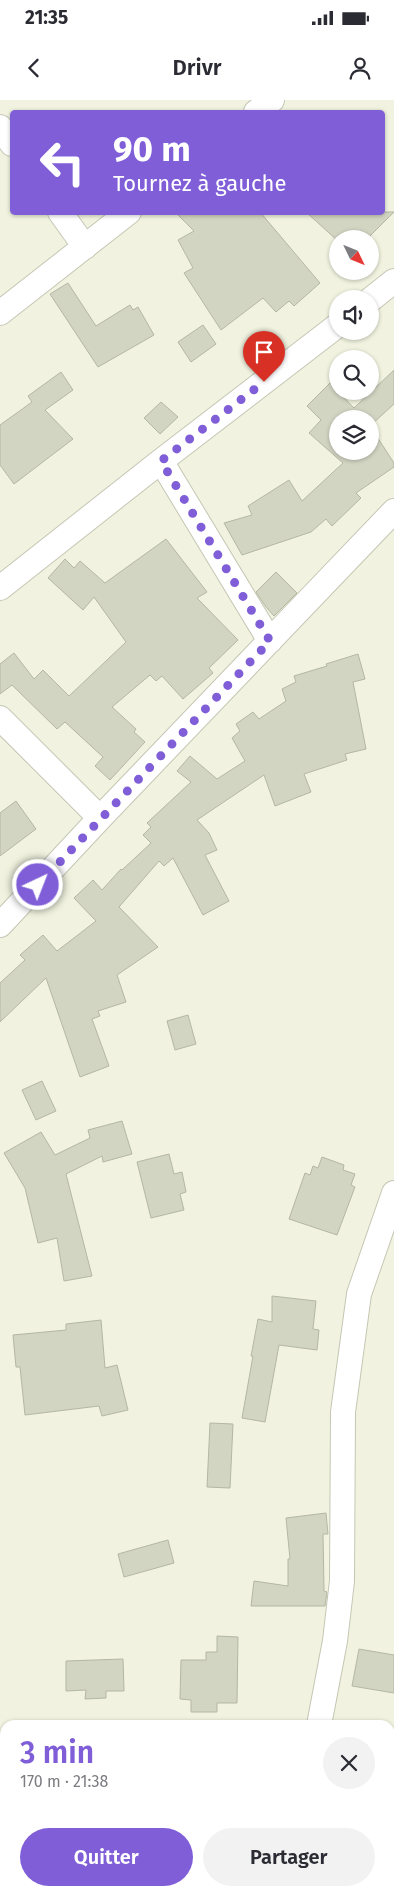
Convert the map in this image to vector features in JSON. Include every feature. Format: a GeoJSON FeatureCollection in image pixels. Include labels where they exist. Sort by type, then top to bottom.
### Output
{"type":"FeatureCollection","features":[{"type":"Feature","properties":{"kind":"street"},"geometry":{"type":"LineString","coordinates":[[259,110],[272,100]]}},
{"type":"Feature","properties":{"kind":"street"},"geometry":{"type":"LineString","coordinates":[[0,126],[10,141]]}},
{"type":"Feature","properties":{"kind":"street"},"geometry":{"type":"LineString","coordinates":[[62,215],[85,247]]}},
{"type":"Feature","properties":{"kind":"street"},"geometry":{"type":"LineString","coordinates":[[0,313],[125,215]]}},
{"type":"Feature","properties":{"kind":"street"},"geometry":{"type":"LineString","coordinates":[[379,293],[394,281]]}},
{"type":"Feature","properties":{"kind":"street"},"geometry":{"type":"LineString","coordinates":[[0,588],[329,332]]}},
{"type":"Feature","properties":{"kind":"street"},"geometry":{"type":"LineString","coordinates":[[161,461],[270,641]]}},
{"type":"Feature","properties":{"kind":"street"},"geometry":{"type":"LineString","coordinates":[[0,925],[394,511]]}},
{"type":"Feature","properties":{"kind":"street"},"geometry":{"type":"LineString","coordinates":[[0,718],[100,818]]}},
{"type":"Feature","properties":{"kind":"street"},"geometry":{"type":"LineString","coordinates":[[320,1720],[335,1641],[342,1581],[343,1412],[358,1294],[394,1193]]}},
{"type":"Feature","properties":{"kind":"building"},"geometry":{"type":"Polygon","coordinates":[[[385,212],[394,212],[376,230],[329,230],[329,233],[309,215],[385,215],[385,212]]]}},
{"type":"Feature","properties":{"kind":"building"},"geometry":{"type":"Polygon","coordinates":[[[178,215],[263,215],[320,283],[294,306],[289,301],[276,312],[263,298],[221,330],[184,273],[193,268],[178,240],[194,231],[178,215]]]}},
{"type":"Feature","properties":{"kind":"building"},"geometry":{"type":"Polygon","coordinates":[[[68,283],[96,326],[130,305],[133,310],[138,307],[154,335],[98,367],[50,294],[68,283]]]}},
{"type":"Feature","properties":{"kind":"building"},"geometry":{"type":"Polygon","coordinates":[[[203,325],[216,344],[191,362],[178,342],[203,325]]]}},
{"type":"Feature","properties":{"kind":"building"},"geometry":{"type":"Polygon","coordinates":[[[394,370],[394,404],[379,418],[379,410],[329,410],[329,451],[309,433],[321,420],[307,406],[329,384],[329,400],[346,400],[354,408],[362,400],[379,400],[379,384],[394,370]]]}},
{"type":"Feature","properties":{"kind":"building"},"geometry":{"type":"Polygon","coordinates":[[[61,372],[73,390],[45,410],[73,439],[14,484],[0,465],[0,425],[32,402],[28,396],[61,372]]]}},
{"type":"Feature","properties":{"kind":"building"},"geometry":{"type":"Polygon","coordinates":[[[161,402],[178,417],[160,434],[144,418],[161,402]]]}},
{"type":"Feature","properties":{"kind":"building"},"geometry":{"type":"Polygon","coordinates":[[[379,440],[394,463],[394,467],[356,493],[361,498],[332,526],[326,519],[311,532],[242,555],[224,523],[252,515],[248,506],[289,480],[302,501],[343,463],[340,460],[379,460],[379,440]]]}},
{"type":"Feature","properties":{"kind":"building"},"geometry":{"type":"Polygon","coordinates":[[[166,539],[207,592],[197,598],[238,640],[209,668],[213,673],[183,699],[162,676],[156,681],[150,675],[112,707],[136,729],[134,732],[145,742],[110,780],[95,766],[103,757],[65,722],[57,729],[12,685],[0,694],[0,664],[14,653],[34,679],[43,670],[69,696],[126,642],[94,597],[83,610],[48,578],[65,559],[74,568],[80,561],[105,583],[166,539]]]}},
{"type":"Feature","properties":{"kind":"building"},"geometry":{"type":"Polygon","coordinates":[[[276,572],[297,593],[274,616],[256,592],[276,572]]]}},
{"type":"Feature","properties":{"kind":"building"},"geometry":{"type":"Polygon","coordinates":[[[358,654],[365,679],[353,682],[366,749],[345,754],[347,760],[304,774],[311,792],[275,806],[264,775],[197,820],[209,833],[217,850],[205,855],[229,901],[203,915],[173,858],[164,866],[159,861],[119,907],[158,947],[117,975],[126,1002],[98,1011],[100,1016],[92,1019],[109,1066],[80,1077],[46,978],[0,1022],[0,983],[25,960],[20,955],[43,935],[57,951],[96,921],[74,898],[93,880],[102,890],[121,869],[151,843],[143,835],[151,827],[147,823],[191,782],[177,771],[190,756],[217,779],[245,761],[232,738],[240,731],[236,724],[253,712],[259,719],[286,701],[282,689],[296,682],[294,676],[358,654]]]}},
{"type":"Feature","properties":{"kind":"building"},"geometry":{"type":"Polygon","coordinates":[[[16,801],[36,829],[0,856],[0,813],[16,801]]]}},
{"type":"Feature","properties":{"kind":"building"},"geometry":{"type":"Polygon","coordinates":[[[188,1015],[196,1044],[175,1050],[167,1021],[188,1015]]]}},
{"type":"Feature","properties":{"kind":"building"},"geometry":{"type":"Polygon","coordinates":[[[42,1081],[56,1111],[36,1120],[22,1090],[42,1081]]]}},
{"type":"Feature","properties":{"kind":"building"},"geometry":{"type":"Polygon","coordinates":[[[122,1121],[132,1154],[103,1162],[102,1156],[66,1174],[92,1276],[64,1281],[57,1238],[38,1243],[25,1188],[4,1153],[41,1132],[55,1155],[90,1138],[88,1130],[122,1121]]]}},
{"type":"Feature","properties":{"kind":"building"},"geometry":{"type":"Polygon","coordinates":[[[169,1154],[174,1174],[182,1172],[186,1192],[180,1194],[184,1210],[151,1218],[137,1162],[169,1154]]]}},
{"type":"Feature","properties":{"kind":"building"},"geometry":{"type":"Polygon","coordinates":[[[322,1157],[344,1165],[343,1170],[355,1174],[351,1185],[355,1187],[337,1235],[289,1219],[305,1173],[310,1175],[313,1166],[318,1168],[322,1157]]]}},
{"type":"Feature","properties":{"kind":"building"},"geometry":{"type":"Polygon","coordinates":[[[272,1296],[316,1301],[313,1329],[319,1330],[317,1350],[279,1345],[265,1422],[242,1418],[258,1319],[272,1322],[272,1296]]]}},
{"type":"Feature","properties":{"kind":"building"},"geometry":{"type":"Polygon","coordinates":[[[101,1320],[105,1368],[117,1365],[128,1410],[102,1416],[99,1406],[25,1415],[20,1367],[16,1367],[13,1335],[66,1330],[66,1324],[101,1320]]]}},
{"type":"Feature","properties":{"kind":"building"},"geometry":{"type":"Polygon","coordinates":[[[210,1423],[233,1424],[230,1488],[207,1487],[210,1423]]]}},
{"type":"Feature","properties":{"kind":"building"},"geometry":{"type":"Polygon","coordinates":[[[326,1513],[328,1534],[323,1534],[324,1591],[327,1592],[325,1606],[251,1606],[254,1581],[288,1586],[288,1559],[290,1559],[286,1518],[326,1513]]]}},
{"type":"Feature","properties":{"kind":"building"},"geometry":{"type":"Polygon","coordinates":[[[168,1540],[174,1563],[124,1577],[118,1554],[168,1540]]]}},
{"type":"Feature","properties":{"kind":"building"},"geometry":{"type":"Polygon","coordinates":[[[217,1636],[238,1637],[237,1703],[217,1703],[217,1712],[191,1712],[191,1700],[180,1699],[181,1660],[206,1660],[206,1652],[217,1652],[217,1636]]]}},
{"type":"Feature","properties":{"kind":"building"},"geometry":{"type":"Polygon","coordinates":[[[359,1649],[394,1655],[394,1693],[352,1686],[359,1649]]]}},
{"type":"Feature","properties":{"kind":"building"},"geometry":{"type":"Polygon","coordinates":[[[123,1659],[124,1691],[106,1691],[106,1698],[85,1699],[86,1690],[66,1691],[66,1661],[123,1659]]]}},
{"type":"Feature","properties":{"kind":"route"},"geometry":{"type":"LineString","coordinates":[[38,885],[270,641],[161,461],[264,382]]}}]}
